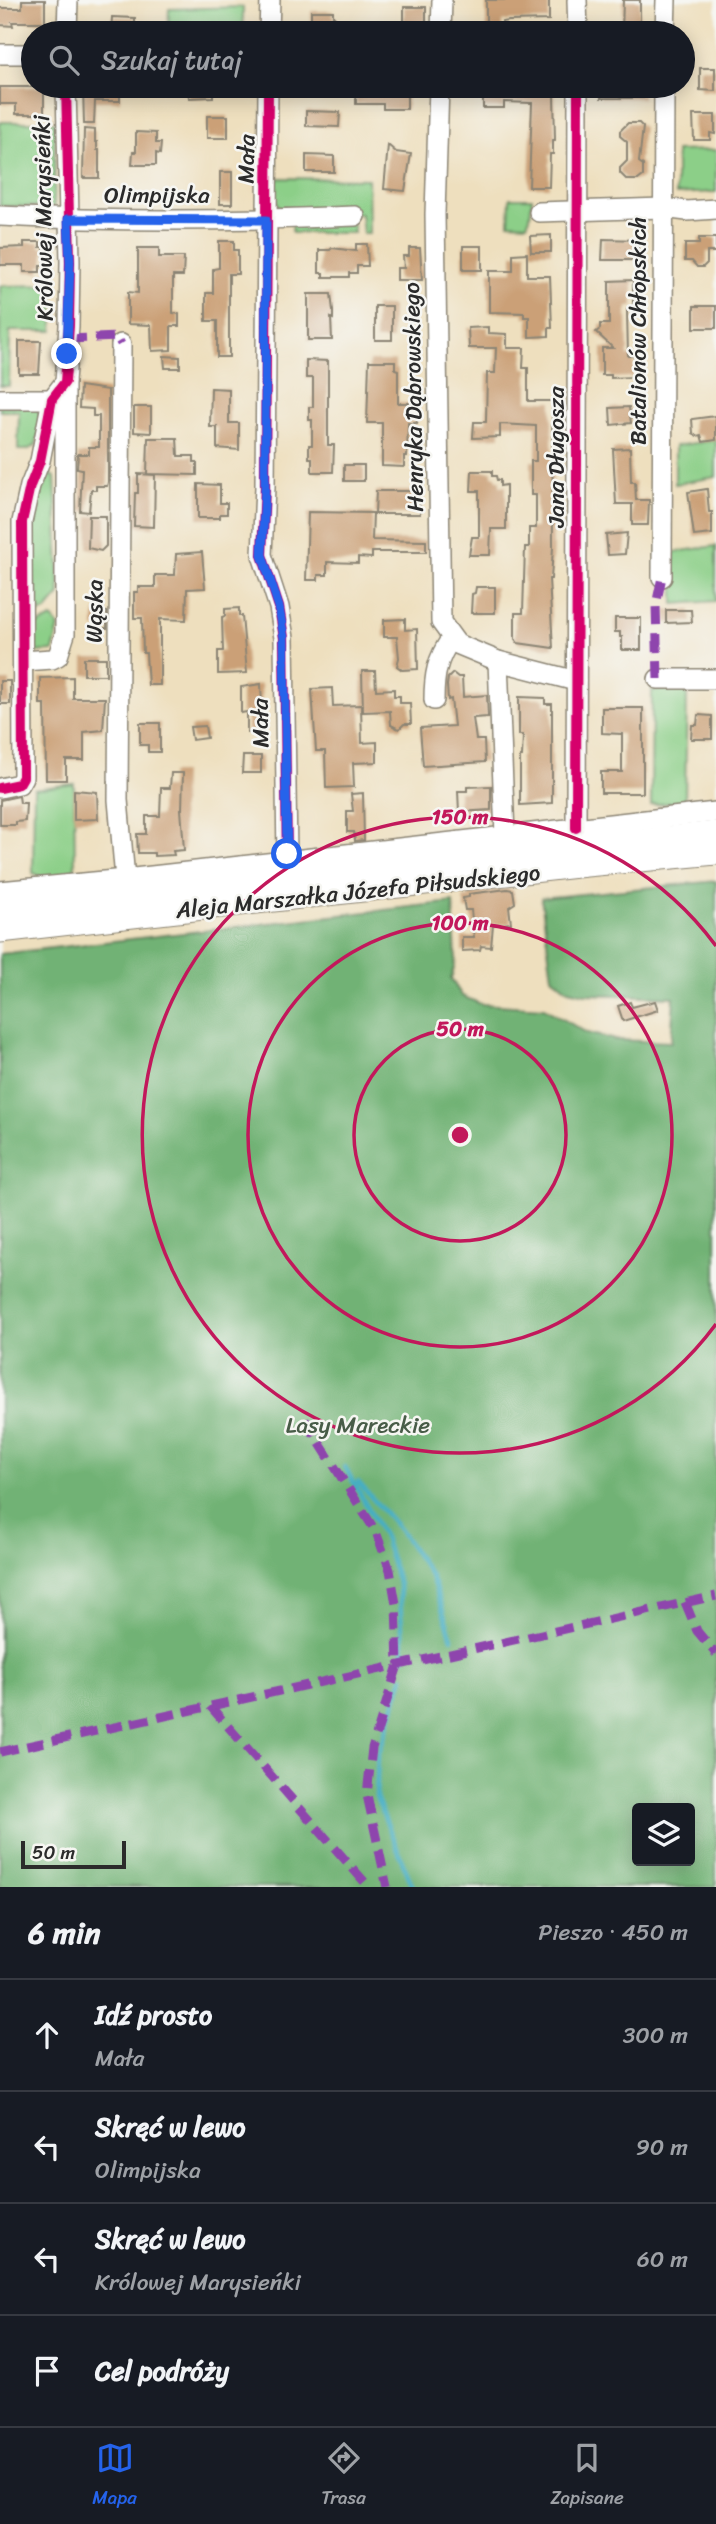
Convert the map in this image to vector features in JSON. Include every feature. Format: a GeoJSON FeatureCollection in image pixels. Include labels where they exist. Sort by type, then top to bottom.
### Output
{"type":"FeatureCollection","features":[{"type":"Feature","properties":{"kind":"main road","name":"Aleja Marszałka Józefa Piłsudskiego"},"geometry":{"type":"LineString","coordinates":[[0,909],[716,833]]}},
{"type":"Feature","properties":{"kind":"main road","name":"Aleja Marszałka Józefa Piłsudskiego"},"geometry":{"type":"LineString","coordinates":[[0,930],[716,853]]}},
{"type":"Feature","properties":{"kind":"street"},"geometry":{"type":"LineString","coordinates":[[67,21],[68,0]]}},
{"type":"Feature","properties":{"kind":"street"},"geometry":{"type":"LineString","coordinates":[[269,21],[270,0]]}},
{"type":"Feature","properties":{"kind":"street"},"geometry":{"type":"LineString","coordinates":[[441,21],[442,0]]}},
{"type":"Feature","properties":{"kind":"street"},"geometry":{"type":"LineString","coordinates":[[578,0],[578,21]]}},
{"type":"Feature","properties":{"kind":"street"},"geometry":{"type":"LineString","coordinates":[[665,21],[666,0]]}},
{"type":"Feature","properties":{"kind":"street"},"geometry":{"type":"LineString","coordinates":[[0,54],[21,54]]}},
{"type":"Feature","properties":{"kind":"street","name":"Królowej Marysieńki"},"geometry":{"type":"LineString","coordinates":[[23,661],[52,659],[58,656],[65,634],[65,382],[69,326],[66,98]]}},
{"type":"Feature","properties":{"kind":"street","name":"Mała"},"geometry":{"type":"LineString","coordinates":[[268,98],[265,487],[262,555],[279,607],[284,638],[287,859]]}},
{"type":"Feature","properties":{"kind":"street","name":"Henryka Dąbrowskiego"},"geometry":{"type":"LineString","coordinates":[[439,98],[435,228],[439,614],[451,639]]}},
{"type":"Feature","properties":{"kind":"street","name":"Jana Długosza"},"geometry":{"type":"LineString","coordinates":[[576,828],[578,98]]}},
{"type":"Feature","properties":{"kind":"street","name":"Batalionów Chłopskich"},"geometry":{"type":"LineString","coordinates":[[662,577],[664,98]]}},
{"type":"Feature","properties":{"kind":"street"},"geometry":{"type":"LineString","coordinates":[[539,212],[716,209]]}},
{"type":"Feature","properties":{"kind":"street","name":"Olimpijska"},"geometry":{"type":"LineString","coordinates":[[0,216],[266,220],[355,216]]}},
{"type":"Feature","properties":{"kind":"street","name":"Wąska"},"geometry":{"type":"LineString","coordinates":[[121,344],[118,788],[125,879]]}},
{"type":"Feature","properties":{"kind":"street"},"geometry":{"type":"LineString","coordinates":[[0,788],[19,784],[23,777],[22,522],[30,486],[40,461],[52,399],[65,382]]}},
{"type":"Feature","properties":{"kind":"street"},"geometry":{"type":"LineString","coordinates":[[0,398],[52,399]]}},
{"type":"Feature","properties":{"kind":"street"},"geometry":{"type":"LineString","coordinates":[[434,699],[437,662],[451,639],[498,661],[576,681]]}},
{"type":"Feature","properties":{"kind":"street"},"geometry":{"type":"LineString","coordinates":[[498,661],[505,835]]}},
{"type":"Feature","properties":{"kind":"street"},"geometry":{"type":"LineString","coordinates":[[658,679],[716,679]]}},
{"type":"Feature","properties":{"kind":"street"},"geometry":{"type":"LineString","coordinates":[[0,891],[716,812]]}},
{"type":"Feature","properties":{"kind":"green space"},"geometry":{"type":"Polygon","coordinates":[[[243,7],[243,21],[168,21],[169,9],[243,7]]]}},
{"type":"Feature","properties":{"kind":"green space"},"geometry":{"type":"Polygon","coordinates":[[[0,122],[55,122],[54,207],[0,206],[0,122]]]}},
{"type":"Feature","properties":{"kind":"green space"},"geometry":{"type":"Polygon","coordinates":[[[716,150],[716,192],[676,194],[676,151],[716,150]]]}},
{"type":"Feature","properties":{"kind":"green space"},"geometry":{"type":"Polygon","coordinates":[[[279,178],[368,179],[369,233],[363,233],[361,214],[280,212],[274,194],[279,178]]]}},
{"type":"Feature","properties":{"kind":"green space"},"geometry":{"type":"Polygon","coordinates":[[[510,198],[532,198],[527,224],[509,223],[510,198]]]}},
{"type":"Feature","properties":{"kind":"green space"},"geometry":{"type":"Polygon","coordinates":[[[293,221],[353,224],[354,233],[292,233],[293,221]]]}},
{"type":"Feature","properties":{"kind":"green space"},"geometry":{"type":"Polygon","coordinates":[[[54,285],[53,331],[10,331],[9,386],[0,386],[0,286],[54,285]]]}},
{"type":"Feature","properties":{"kind":"green space"},"geometry":{"type":"Polygon","coordinates":[[[0,405],[36,407],[41,420],[36,445],[27,450],[18,450],[19,411],[0,411],[0,405]]]}},
{"type":"Feature","properties":{"kind":"green space"},"geometry":{"type":"Polygon","coordinates":[[[716,440],[716,477],[675,484],[675,446],[716,440]]]}},
{"type":"Feature","properties":{"kind":"green space"},"geometry":{"type":"Polygon","coordinates":[[[46,473],[55,477],[60,595],[46,611],[35,614],[28,610],[27,526],[39,475],[46,473]]]}},
{"type":"Feature","properties":{"kind":"green space"},"geometry":{"type":"Polygon","coordinates":[[[716,546],[716,601],[674,604],[674,552],[716,546]]]}},
{"type":"Feature","properties":{"kind":"green space"},"geometry":{"type":"Polygon","coordinates":[[[52,618],[59,627],[53,651],[32,652],[26,633],[52,618]]]}},
{"type":"Feature","properties":{"kind":"green space"},"geometry":{"type":"Polygon","coordinates":[[[652,690],[687,691],[685,801],[651,805],[652,690]]]}},
{"type":"Feature","properties":{"kind":"green space"},"geometry":{"type":"Polygon","coordinates":[[[74,784],[75,874],[47,879],[33,873],[34,789],[74,784]]]}},
{"type":"Feature","properties":{"kind":"green space","name":"Lasy Mareckie"},"geometry":{"type":"Polygon","coordinates":[[[716,881],[716,1887],[0,1887],[0,954],[453,902],[456,959],[451,979],[462,996],[481,1004],[544,1008],[587,1033],[616,1040],[671,1042],[674,997],[586,994],[568,990],[552,977],[541,898],[716,881]]]}},
{"type":"Feature","properties":{"kind":"building"},"geometry":{"type":"Polygon","coordinates":[[[22,0],[45,0],[45,21],[12,22],[13,26],[0,25],[0,8],[22,8],[22,0]]]}},
{"type":"Feature","properties":{"kind":"building"},"geometry":{"type":"Polygon","coordinates":[[[486,0],[549,0],[549,20],[486,21],[486,0]]]}},
{"type":"Feature","properties":{"kind":"building"},"geometry":{"type":"Polygon","coordinates":[[[623,0],[640,0],[640,21],[622,21],[623,0]]]}},
{"type":"Feature","properties":{"kind":"building"},"geometry":{"type":"Polygon","coordinates":[[[404,7],[426,7],[426,21],[404,21],[404,7]]]}},
{"type":"Feature","properties":{"kind":"building"},"geometry":{"type":"Polygon","coordinates":[[[311,11],[333,11],[333,16],[338,21],[311,21],[311,11]]]}},
{"type":"Feature","properties":{"kind":"building"},"geometry":{"type":"Polygon","coordinates":[[[112,17],[135,18],[135,21],[112,21],[112,17]]]}},
{"type":"Feature","properties":{"kind":"building"},"geometry":{"type":"Polygon","coordinates":[[[700,68],[715,68],[715,91],[700,90],[700,68]]]}},
{"type":"Feature","properties":{"kind":"building"},"geometry":{"type":"Polygon","coordinates":[[[0,87],[21,87],[21,98],[44,98],[44,114],[16,114],[16,104],[0,104],[0,87]]]}},
{"type":"Feature","properties":{"kind":"building"},"geometry":{"type":"Polygon","coordinates":[[[83,98],[120,98],[120,101],[95,101],[94,124],[84,124],[83,98]]]}},
{"type":"Feature","properties":{"kind":"building"},"geometry":{"type":"Polygon","coordinates":[[[356,98],[407,98],[407,109],[383,109],[383,104],[356,104],[356,98]]]}},
{"type":"Feature","properties":{"kind":"building"},"geometry":{"type":"Polygon","coordinates":[[[483,98],[554,98],[555,140],[553,154],[550,154],[549,187],[529,187],[532,103],[504,102],[504,108],[483,108],[483,98]]]}},
{"type":"Feature","properties":{"kind":"building"},"geometry":{"type":"Polygon","coordinates":[[[306,111],[340,112],[339,127],[306,126],[306,111]]]}},
{"type":"Feature","properties":{"kind":"building"},"geometry":{"type":"Polygon","coordinates":[[[693,115],[715,115],[715,134],[710,133],[710,140],[694,140],[693,115]]]}},
{"type":"Feature","properties":{"kind":"building"},"geometry":{"type":"Polygon","coordinates":[[[207,116],[228,116],[228,138],[207,138],[207,116]]]}},
{"type":"Feature","properties":{"kind":"building"},"geometry":{"type":"Polygon","coordinates":[[[628,123],[639,123],[643,127],[639,162],[643,165],[643,176],[638,180],[627,180],[620,173],[620,168],[627,161],[627,142],[620,136],[620,131],[628,123]]]}},
{"type":"Feature","properties":{"kind":"building"},"geometry":{"type":"Polygon","coordinates":[[[84,129],[95,130],[95,142],[99,150],[99,178],[83,178],[84,129]]]}},
{"type":"Feature","properties":{"kind":"building"},"geometry":{"type":"Polygon","coordinates":[[[136,132],[156,133],[156,143],[161,143],[160,154],[156,153],[156,165],[132,165],[133,152],[136,152],[136,132]]]}},
{"type":"Feature","properties":{"kind":"building"},"geometry":{"type":"Polygon","coordinates":[[[388,145],[396,152],[411,154],[405,191],[384,189],[388,145]]]}},
{"type":"Feature","properties":{"kind":"building"},"geometry":{"type":"Polygon","coordinates":[[[306,155],[334,156],[334,172],[306,172],[306,155]]]}},
{"type":"Feature","properties":{"kind":"building"},"geometry":{"type":"Polygon","coordinates":[[[220,172],[232,172],[232,204],[220,204],[220,172]]]}},
{"type":"Feature","properties":{"kind":"building"},"geometry":{"type":"Polygon","coordinates":[[[551,235],[551,252],[531,252],[530,236],[551,235]]]}},
{"type":"Feature","properties":{"kind":"building"},"geometry":{"type":"Polygon","coordinates":[[[699,238],[716,238],[716,252],[707,252],[707,263],[703,267],[697,267],[692,261],[685,261],[685,244],[699,244],[699,238]]]}},
{"type":"Feature","properties":{"kind":"building"},"geometry":{"type":"Polygon","coordinates":[[[603,239],[638,240],[638,260],[602,260],[603,239]]]}},
{"type":"Feature","properties":{"kind":"building"},"geometry":{"type":"Polygon","coordinates":[[[219,241],[234,241],[234,250],[238,250],[238,274],[229,274],[229,357],[217,357],[217,321],[206,321],[206,293],[213,293],[213,269],[219,268],[219,241]]]}},
{"type":"Feature","properties":{"kind":"building"},"geometry":{"type":"Polygon","coordinates":[[[24,242],[40,242],[40,247],[44,247],[44,265],[40,265],[40,272],[24,272],[24,265],[0,265],[0,248],[24,247],[24,242]]]}},
{"type":"Feature","properties":{"kind":"building"},"geometry":{"type":"Polygon","coordinates":[[[356,244],[367,244],[368,266],[357,266],[357,273],[349,273],[349,277],[323,277],[323,273],[319,273],[319,250],[332,248],[356,251],[356,244]]]}},
{"type":"Feature","properties":{"kind":"building"},"geometry":{"type":"Polygon","coordinates":[[[463,246],[482,246],[482,270],[463,270],[463,246]]]}},
{"type":"Feature","properties":{"kind":"building"},"geometry":{"type":"Polygon","coordinates":[[[138,248],[159,248],[159,257],[184,257],[183,276],[173,276],[173,313],[179,314],[179,326],[171,326],[171,350],[152,351],[151,325],[128,324],[128,292],[138,293],[138,248]]]}},
{"type":"Feature","properties":{"kind":"building"},"geometry":{"type":"Polygon","coordinates":[[[409,248],[420,248],[422,280],[397,280],[397,268],[404,268],[403,256],[409,256],[409,248]]]}},
{"type":"Feature","properties":{"kind":"building"},"geometry":{"type":"Polygon","coordinates":[[[527,253],[527,276],[550,276],[552,328],[549,328],[549,336],[529,337],[529,317],[524,317],[524,313],[489,312],[489,271],[513,271],[513,254],[527,253]]]}},
{"type":"Feature","properties":{"kind":"building"},"geometry":{"type":"Polygon","coordinates":[[[633,280],[633,307],[629,306],[627,310],[628,356],[634,356],[634,377],[611,378],[611,375],[602,375],[602,348],[613,348],[596,332],[600,329],[600,324],[609,324],[609,281],[633,280]]]}},
{"type":"Feature","properties":{"kind":"building"},"geometry":{"type":"Polygon","coordinates":[[[308,294],[331,294],[332,340],[308,340],[308,294]]]}},
{"type":"Feature","properties":{"kind":"building"},"geometry":{"type":"Polygon","coordinates":[[[375,306],[392,306],[392,340],[375,340],[375,306]]]}},
{"type":"Feature","properties":{"kind":"building"},"geometry":{"type":"Polygon","coordinates":[[[694,306],[716,306],[716,328],[694,328],[694,306]]]}},
{"type":"Feature","properties":{"kind":"building"},"geometry":{"type":"Polygon","coordinates":[[[488,327],[488,333],[507,334],[507,348],[524,348],[523,368],[528,368],[528,401],[552,401],[553,547],[549,579],[553,648],[518,643],[515,639],[515,613],[523,613],[525,547],[529,547],[529,528],[536,528],[536,495],[531,495],[531,461],[536,461],[536,426],[500,424],[500,437],[473,438],[474,422],[486,422],[487,373],[495,373],[496,348],[469,348],[468,328],[488,327]]]}},
{"type":"Feature","properties":{"kind":"building"},"geometry":{"type":"Polygon","coordinates":[[[19,341],[41,341],[39,374],[19,374],[19,341]]]}},
{"type":"Feature","properties":{"kind":"building"},"geometry":{"type":"Polygon","coordinates":[[[164,356],[180,357],[180,368],[165,368],[164,356]]]}},
{"type":"Feature","properties":{"kind":"building"},"geometry":{"type":"Polygon","coordinates":[[[306,360],[328,361],[328,445],[334,445],[333,472],[312,472],[309,445],[312,445],[312,420],[309,420],[309,407],[313,407],[313,378],[306,378],[306,360]]]}},
{"type":"Feature","properties":{"kind":"building"},"geometry":{"type":"Polygon","coordinates":[[[369,361],[395,361],[395,369],[398,370],[398,403],[418,403],[417,423],[408,423],[404,467],[382,466],[382,423],[367,423],[369,361]]]}},
{"type":"Feature","properties":{"kind":"building"},"geometry":{"type":"Polygon","coordinates":[[[80,386],[108,390],[108,482],[107,486],[96,486],[96,490],[91,490],[89,512],[80,511],[82,469],[77,468],[78,454],[89,454],[89,447],[99,447],[99,416],[93,416],[93,409],[79,408],[80,386]]]}},
{"type":"Feature","properties":{"kind":"building"},"geometry":{"type":"Polygon","coordinates":[[[211,388],[229,389],[229,423],[239,423],[239,450],[217,448],[217,427],[210,427],[211,388]]]}},
{"type":"Feature","properties":{"kind":"building"},"geometry":{"type":"Polygon","coordinates":[[[134,407],[151,407],[151,433],[134,432],[134,407]]]}},
{"type":"Feature","properties":{"kind":"building"},"geometry":{"type":"Polygon","coordinates":[[[629,407],[631,423],[611,425],[610,408],[629,407]]]}},
{"type":"Feature","properties":{"kind":"building"},"geometry":{"type":"Polygon","coordinates":[[[716,416],[716,440],[703,442],[701,435],[693,433],[692,419],[716,416]]]}},
{"type":"Feature","properties":{"kind":"building"},"geometry":{"type":"Polygon","coordinates":[[[148,438],[177,438],[178,456],[194,456],[197,475],[147,474],[148,438]]]}},
{"type":"Feature","properties":{"kind":"building"},"geometry":{"type":"Polygon","coordinates":[[[630,448],[631,482],[635,482],[636,500],[649,500],[648,525],[632,525],[632,504],[616,504],[613,449],[630,448]]]}},
{"type":"Feature","properties":{"kind":"building"},"geometry":{"type":"Polygon","coordinates":[[[344,465],[364,465],[364,481],[344,481],[344,465]]]}},
{"type":"Feature","properties":{"kind":"building"},"geometry":{"type":"Polygon","coordinates":[[[472,471],[492,471],[492,476],[500,480],[500,486],[506,485],[506,529],[491,529],[490,555],[469,555],[472,537],[479,537],[479,491],[471,491],[472,471]]]}},
{"type":"Feature","properties":{"kind":"building"},"geometry":{"type":"Polygon","coordinates":[[[138,474],[155,475],[154,527],[134,526],[138,474]]]}},
{"type":"Feature","properties":{"kind":"building"},"geometry":{"type":"Polygon","coordinates":[[[198,484],[220,485],[220,503],[227,503],[227,514],[220,514],[220,518],[198,518],[198,484]]]}},
{"type":"Feature","properties":{"kind":"building"},"geometry":{"type":"Polygon","coordinates":[[[707,489],[709,512],[712,512],[712,534],[694,536],[688,492],[707,489]]]}},
{"type":"Feature","properties":{"kind":"building"},"geometry":{"type":"Polygon","coordinates":[[[376,491],[420,491],[420,514],[375,514],[376,491]]]}},
{"type":"Feature","properties":{"kind":"building"},"geometry":{"type":"Polygon","coordinates":[[[308,512],[373,513],[372,540],[426,541],[426,552],[372,552],[372,558],[358,557],[358,563],[327,562],[327,575],[318,575],[318,580],[306,580],[308,512]]]}},
{"type":"Feature","properties":{"kind":"building"},"geometry":{"type":"Polygon","coordinates":[[[89,516],[106,516],[106,546],[101,551],[88,548],[89,516]]]}},
{"type":"Feature","properties":{"kind":"building"},"geometry":{"type":"Polygon","coordinates":[[[627,533],[625,554],[608,555],[606,535],[627,533]]]}},
{"type":"Feature","properties":{"kind":"building"},"geometry":{"type":"Polygon","coordinates":[[[202,552],[205,588],[187,589],[186,620],[160,619],[160,685],[148,685],[146,653],[143,653],[142,618],[134,618],[134,592],[138,592],[138,587],[155,587],[155,575],[175,575],[176,554],[202,552]]]}},
{"type":"Feature","properties":{"kind":"building"},"geometry":{"type":"Polygon","coordinates":[[[476,587],[495,587],[495,613],[471,613],[472,594],[475,593],[476,587]]]}},
{"type":"Feature","properties":{"kind":"building"},"geometry":{"type":"Polygon","coordinates":[[[239,608],[247,673],[218,674],[218,651],[223,651],[222,617],[225,616],[225,609],[239,608]]]}},
{"type":"Feature","properties":{"kind":"building"},"geometry":{"type":"Polygon","coordinates":[[[666,610],[691,610],[692,622],[666,623],[666,610]]]}},
{"type":"Feature","properties":{"kind":"building"},"geometry":{"type":"Polygon","coordinates":[[[95,612],[107,612],[107,628],[94,628],[95,612]]]}},
{"type":"Feature","properties":{"kind":"building"},"geometry":{"type":"Polygon","coordinates":[[[615,618],[641,618],[641,650],[622,650],[622,637],[620,632],[615,632],[615,618]]]}},
{"type":"Feature","properties":{"kind":"building"},"geometry":{"type":"Polygon","coordinates":[[[405,619],[405,630],[417,629],[418,669],[402,670],[397,666],[397,637],[384,637],[384,620],[405,619]]]}},
{"type":"Feature","properties":{"kind":"building"},"geometry":{"type":"Polygon","coordinates":[[[84,658],[106,658],[106,675],[84,675],[84,658]]]}},
{"type":"Feature","properties":{"kind":"building"},"geometry":{"type":"Polygon","coordinates":[[[362,671],[375,671],[376,690],[394,689],[394,696],[400,696],[400,703],[410,703],[411,724],[404,724],[399,729],[391,725],[390,711],[363,712],[362,671]]]}},
{"type":"Feature","properties":{"kind":"building"},"geometry":{"type":"Polygon","coordinates":[[[453,673],[462,677],[463,697],[487,695],[488,717],[473,718],[476,740],[484,740],[485,762],[423,766],[420,728],[454,726],[447,685],[448,678],[453,673]]]}},
{"type":"Feature","properties":{"kind":"building"},"geometry":{"type":"Polygon","coordinates":[[[73,677],[73,698],[105,698],[103,730],[84,732],[84,760],[66,760],[66,780],[46,780],[45,704],[40,704],[40,678],[73,677]]]}},
{"type":"Feature","properties":{"kind":"building"},"geometry":{"type":"Polygon","coordinates":[[[0,681],[10,681],[10,704],[0,704],[0,681]]]}},
{"type":"Feature","properties":{"kind":"building"},"geometry":{"type":"Polygon","coordinates":[[[261,684],[263,732],[247,733],[247,712],[241,713],[241,687],[261,684]]]}},
{"type":"Feature","properties":{"kind":"building"},"geometry":{"type":"Polygon","coordinates":[[[332,688],[333,706],[361,705],[362,743],[377,742],[377,762],[353,763],[354,787],[326,788],[325,751],[316,751],[312,689],[332,688]]]}},
{"type":"Feature","properties":{"kind":"building"},"geometry":{"type":"Polygon","coordinates":[[[519,697],[545,698],[545,704],[552,704],[552,803],[520,805],[523,735],[519,735],[519,697]]]}},
{"type":"Feature","properties":{"kind":"building"},"geometry":{"type":"Polygon","coordinates":[[[602,708],[643,708],[643,793],[601,793],[601,772],[622,772],[622,734],[602,733],[602,708]]]}},
{"type":"Feature","properties":{"kind":"building"},"geometry":{"type":"Polygon","coordinates":[[[698,715],[712,716],[712,739],[691,739],[692,725],[697,725],[698,715]]]}},
{"type":"Feature","properties":{"kind":"building"},"geometry":{"type":"Polygon","coordinates":[[[140,723],[160,723],[160,752],[148,752],[148,745],[140,745],[140,723]]]}},
{"type":"Feature","properties":{"kind":"building"},"geometry":{"type":"Polygon","coordinates":[[[205,726],[207,738],[192,740],[190,727],[205,726]]]}},
{"type":"Feature","properties":{"kind":"building"},"geometry":{"type":"Polygon","coordinates":[[[243,756],[261,756],[261,773],[242,773],[243,756]]]}},
{"type":"Feature","properties":{"kind":"building"},"geometry":{"type":"Polygon","coordinates":[[[171,773],[183,773],[181,809],[184,850],[173,851],[174,855],[154,856],[154,853],[138,853],[137,834],[146,834],[146,816],[160,816],[161,788],[170,788],[171,773]]]}},
{"type":"Feature","properties":{"kind":"building"},"geometry":{"type":"Polygon","coordinates":[[[491,786],[491,810],[459,812],[458,791],[467,791],[467,787],[491,786]]]}},
{"type":"Feature","properties":{"kind":"building"},"geometry":{"type":"Polygon","coordinates":[[[74,790],[97,792],[98,819],[74,820],[74,790]]]}},
{"type":"Feature","properties":{"kind":"building"},"geometry":{"type":"Polygon","coordinates":[[[363,793],[364,840],[355,841],[354,832],[347,832],[347,811],[353,811],[351,794],[363,793]]]}},
{"type":"Feature","properties":{"kind":"building"},"geometry":{"type":"Polygon","coordinates":[[[19,796],[20,803],[26,803],[25,821],[16,822],[16,825],[0,825],[0,800],[19,796]]]}},
{"type":"Feature","properties":{"kind":"building"},"geometry":{"type":"Polygon","coordinates":[[[513,890],[515,903],[509,907],[511,923],[493,925],[491,947],[481,946],[480,950],[462,951],[462,937],[474,937],[471,910],[465,910],[463,898],[469,897],[469,894],[513,890]]]}},
{"type":"Feature","properties":{"kind":"building"},"geometry":{"type":"Polygon","coordinates":[[[655,1001],[658,1010],[623,1021],[618,1006],[630,1002],[632,1007],[655,1001]]]}},
{"type":"Feature","properties":{"kind":"waterway"},"geometry":{"type":"LineString","coordinates":[[345,1467],[384,1537],[399,1585],[404,1658]]}},
{"type":"Feature","properties":{"kind":"waterway"},"geometry":{"type":"LineString","coordinates":[[358,1482],[399,1529],[431,1576],[452,1638]]}},
{"type":"Feature","properties":{"kind":"waterway"},"geometry":{"type":"LineString","coordinates":[[403,1677],[378,1756],[376,1797],[413,1887]]}},
{"type":"Feature","properties":{"kind":"marked path"},"geometry":{"type":"LineString","coordinates":[[68,339],[117,337],[121,344]]}},
{"type":"Feature","properties":{"kind":"marked path"},"geometry":{"type":"LineString","coordinates":[[658,679],[656,605],[662,577]]}},
{"type":"Feature","properties":{"kind":"marked path"},"geometry":{"type":"LineString","coordinates":[[305,1420],[376,1532],[390,1570],[396,1604],[398,1665],[372,1748],[367,1795],[387,1887]]}},
{"type":"Feature","properties":{"kind":"marked path"},"geometry":{"type":"LineString","coordinates":[[0,1752],[716,1596]]}},
{"type":"Feature","properties":{"kind":"marked path"},"geometry":{"type":"LineString","coordinates":[[685,1602],[697,1631],[716,1654]]}},
{"type":"Feature","properties":{"kind":"marked path"},"geometry":{"type":"LineString","coordinates":[[210,1706],[369,1887]]}},
{"type":"Feature","properties":{"kind":"cycle path"},"geometry":{"type":"LineString","coordinates":[[0,788],[19,784],[23,777],[22,522],[30,486],[40,461],[52,399],[65,382],[70,262],[66,98]]}},
{"type":"Feature","properties":{"kind":"cycle path"},"geometry":{"type":"LineString","coordinates":[[268,98],[265,487],[262,555],[279,607],[284,638],[287,859]]}},
{"type":"Feature","properties":{"kind":"cycle path"},"geometry":{"type":"LineString","coordinates":[[576,828],[578,98]]}},
{"type":"Feature","properties":{"kind":"route"},"geometry":{"type":"LineString","coordinates":[[67,354],[70,262],[68,219],[266,220],[265,487],[262,555],[279,607],[284,638],[287,854]]}}]}
